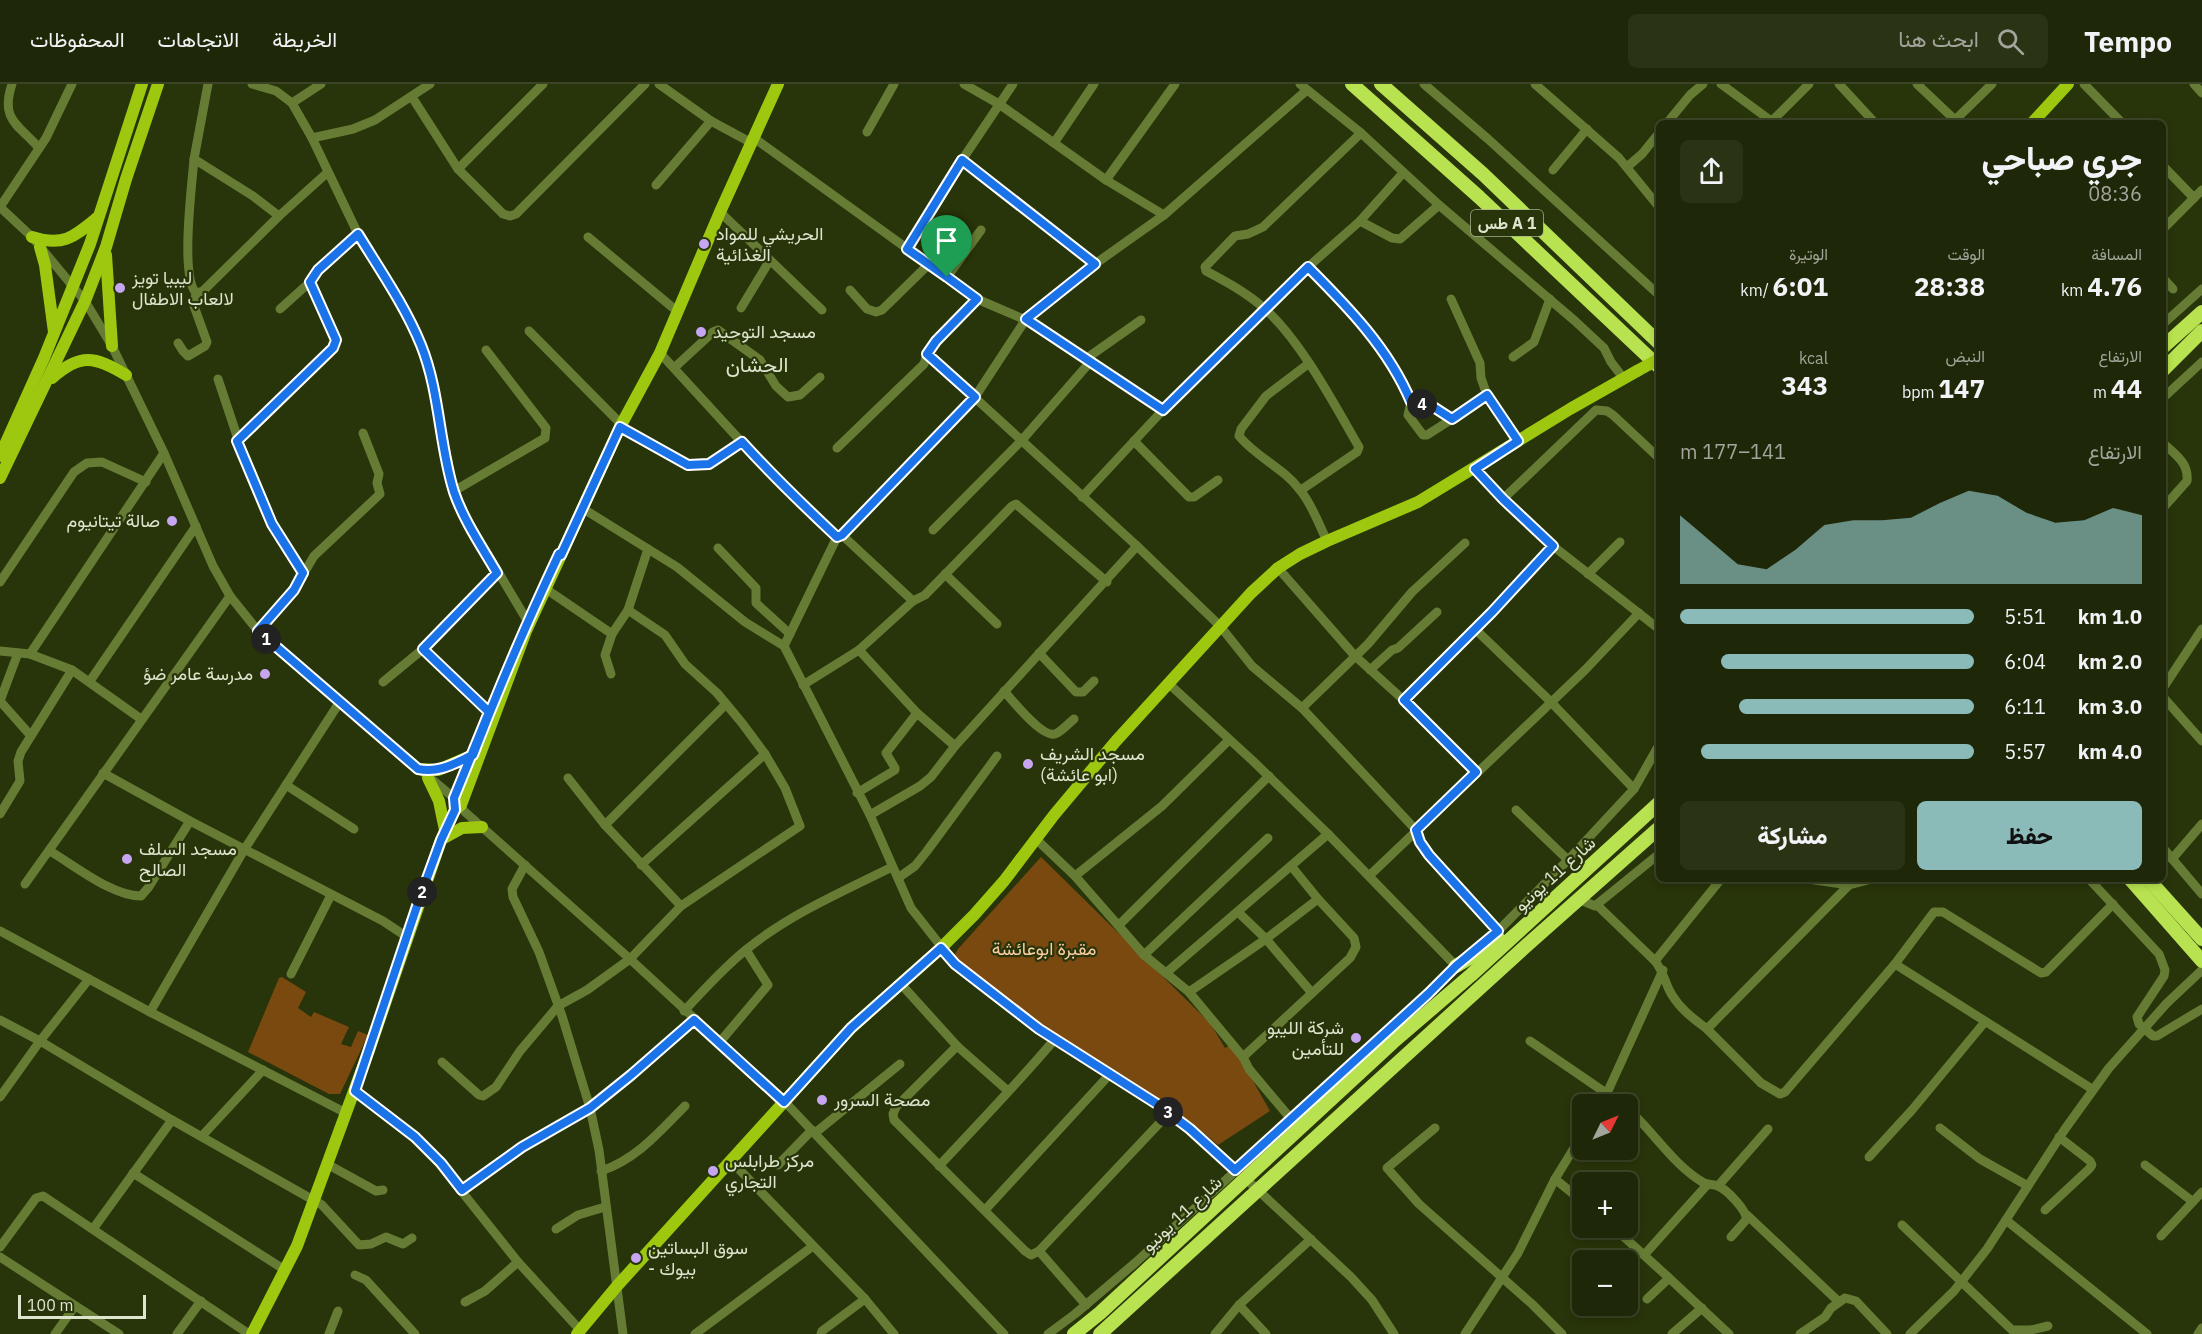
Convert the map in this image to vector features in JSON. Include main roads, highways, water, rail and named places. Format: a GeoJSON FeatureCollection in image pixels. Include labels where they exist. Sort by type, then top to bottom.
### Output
{"type":"FeatureCollection","features":[{"type":"Feature","properties":{"kind":"highway","name":"طس A 1"},"geometry":{"type":"LineString","coordinates":[[1352,84],[1479,196],[1656,364]]}},
{"type":"Feature","properties":{"kind":"highway","name":"طس A 1"},"geometry":{"type":"LineString","coordinates":[[1381,84],[1483,174],[1656,341]]}},
{"type":"Feature","properties":{"kind":"highway"},"geometry":{"type":"LineString","coordinates":[[1588,274],[1656,329]]}},
{"type":"Feature","properties":{"kind":"highway"},"geometry":{"type":"LineString","coordinates":[[2166,344],[2202,312]]}},
{"type":"Feature","properties":{"kind":"highway"},"geometry":{"type":"LineString","coordinates":[[2166,367],[2202,331]]}},
{"type":"Feature","properties":{"kind":"highway","name":"شارع 11 يونيو"},"geometry":{"type":"LineString","coordinates":[[1074,1334],[1100,1313],[1241,1175],[1526,925],[1656,806]]}},
{"type":"Feature","properties":{"kind":"highway","name":"شارع 11 يونيو"},"geometry":{"type":"LineString","coordinates":[[1100,1334],[1656,831]]}},
{"type":"Feature","properties":{"kind":"highway"},"geometry":{"type":"LineString","coordinates":[[2123,882],[2199,957]]}},
{"type":"Feature","properties":{"kind":"highway"},"geometry":{"type":"LineString","coordinates":[[2133,882],[2199,957]]}},
{"type":"Feature","properties":{"kind":"highway"},"geometry":{"type":"LineString","coordinates":[[2151,882],[2202,939]]}},
{"type":"Feature","properties":{"kind":"highway"},"geometry":{"type":"LineString","coordinates":[[1456,966],[1526,925]]}},
{"type":"Feature","properties":{"kind":"main road"},"geometry":{"type":"LineString","coordinates":[[0,456],[74,286],[142,84]]}},
{"type":"Feature","properties":{"kind":"main road"},"geometry":{"type":"LineString","coordinates":[[0,478],[86,301],[106,248],[158,84]]}},
{"type":"Feature","properties":{"kind":"main road"},"geometry":{"type":"LineString","coordinates":[[250,1334],[297,1246],[355,1091],[443,835],[513,662],[619,425],[660,352],[773,84]]}},
{"type":"Feature","properties":{"kind":"main road"},"geometry":{"type":"LineString","coordinates":[[457,804],[489,712],[528,622],[672,307],[778,84]]}},
{"type":"Feature","properties":{"kind":"main road"},"geometry":{"type":"LineString","coordinates":[[2034,120],[2061,86]]}},
{"type":"Feature","properties":{"kind":"main road"},"geometry":{"type":"LineString","coordinates":[[32,237],[48,242],[72,238],[98,217]]}},
{"type":"Feature","properties":{"kind":"main road"},"geometry":{"type":"LineString","coordinates":[[40,247],[55,334]]}},
{"type":"Feature","properties":{"kind":"main road"},"geometry":{"type":"LineString","coordinates":[[106,248],[112,346]]}},
{"type":"Feature","properties":{"kind":"main road"},"geometry":{"type":"LineString","coordinates":[[48,381],[63,368],[75,362],[90,360],[106,363],[126,375]]}},
{"type":"Feature","properties":{"kind":"main road"},"geometry":{"type":"LineString","coordinates":[[578,1332],[851,1028],[941,948],[1005,881],[1054,815],[1102,758],[1220,626],[1278,568],[1327,541],[1409,507],[1475,469],[1570,408],[1656,361]]}},
{"type":"Feature","properties":{"kind":"main road"},"geometry":{"type":"LineString","coordinates":[[418,769],[438,770],[473,755]]}},
{"type":"Feature","properties":{"kind":"main road"},"geometry":{"type":"LineString","coordinates":[[428,778],[439,801],[443,835]]}},
{"type":"Feature","properties":{"kind":"main road"},"geometry":{"type":"LineString","coordinates":[[443,835],[462,828],[482,826]]}},
{"type":"Feature","properties":{"kind":"place","name":"الحريشي للمواد الغذائية"},"geometry":{"type":"Point","coordinates":[704,244]}},
{"type":"Feature","properties":{"kind":"place","name":"ليبيا تويز لالعاب الاطفال"},"geometry":{"type":"Point","coordinates":[120,288]}},
{"type":"Feature","properties":{"kind":"place","name":"مسجد التوحيد"},"geometry":{"type":"Point","coordinates":[701,332]}},
{"type":"Feature","properties":{"kind":"place","name":"صالة تيتانيوم"},"geometry":{"type":"Point","coordinates":[172,521]}},
{"type":"Feature","properties":{"kind":"place","name":"مدرسة عامر ضؤ"},"geometry":{"type":"Point","coordinates":[265,674]}},
{"type":"Feature","properties":{"kind":"place","name":"مسجد الشريف (ابو عائشة)"},"geometry":{"type":"Point","coordinates":[1028,764]}},
{"type":"Feature","properties":{"kind":"place","name":"مسجد السلف الصالح"},"geometry":{"type":"Point","coordinates":[127,859]}},
{"type":"Feature","properties":{"kind":"place","name":"شركة الليبو للتأمين"},"geometry":{"type":"Point","coordinates":[1356,1038]}},
{"type":"Feature","properties":{"kind":"place","name":"مصحة السرور"},"geometry":{"type":"Point","coordinates":[822,1100]}},
{"type":"Feature","properties":{"kind":"place","name":"مركز طرابلس التجاري"},"geometry":{"type":"Point","coordinates":[713,1171]}},
{"type":"Feature","properties":{"kind":"place","name":"سوق البساتين - بيوك"},"geometry":{"type":"Point","coordinates":[636,1258]}},
{"type":"Feature","properties":{"kind":"district","name":"الحشان"},"geometry":{"type":"Point","coordinates":[757,365]}},
{"type":"Feature","properties":{"kind":"park label","name":"مقبرة ابوعائشة"},"geometry":{"type":"Point","coordinates":[1044,949]}}]}
